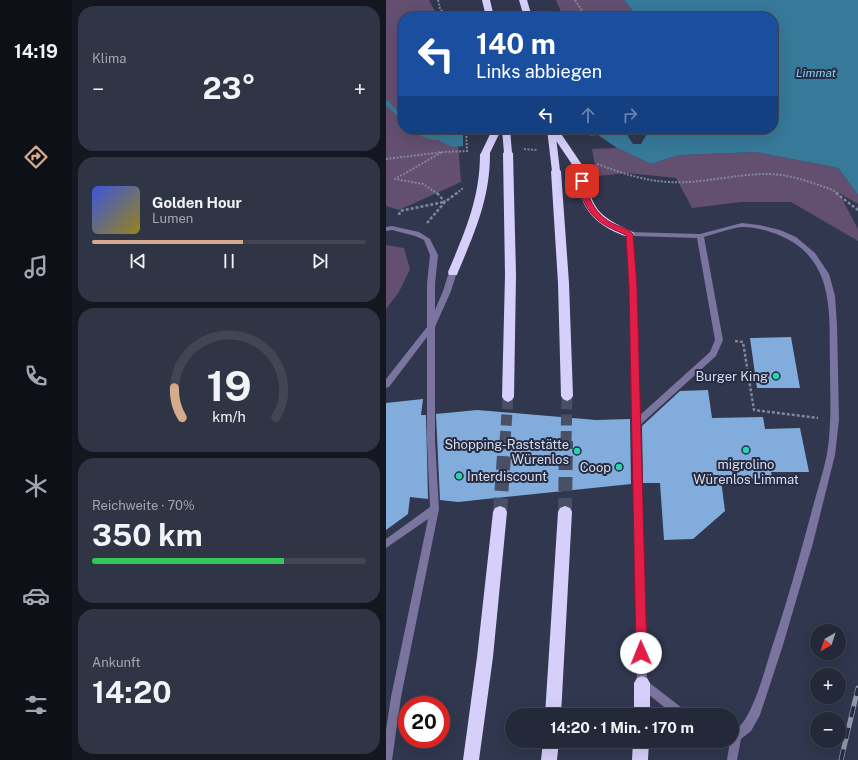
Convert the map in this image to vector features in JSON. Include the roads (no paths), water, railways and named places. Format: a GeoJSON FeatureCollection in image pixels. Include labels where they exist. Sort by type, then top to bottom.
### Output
{"type":"FeatureCollection","features":[{"type":"Feature","properties":{"kind":"highway"},"geometry":{"type":"LineString","coordinates":[[486,0],[489,12]]}},
{"type":"Feature","properties":{"kind":"highway"},"geometry":{"type":"LineString","coordinates":[[524,0],[527,12]]}},
{"type":"Feature","properties":{"kind":"highway"},"geometry":{"type":"LineString","coordinates":[[453,272],[474,225],[481,201],[485,177],[485,154],[495,134]]}},
{"type":"Feature","properties":{"kind":"highway"},"geometry":{"type":"LineString","coordinates":[[506,134],[512,251],[508,397]]}},
{"type":"Feature","properties":{"kind":"highway"},"geometry":{"type":"LineString","coordinates":[[552,134],[566,301],[567,396]]}},
{"type":"Feature","properties":{"kind":"highway"},"geometry":{"type":"LineString","coordinates":[[556,134],[580,169],[583,192],[591,209],[606,223],[630,234]]}},
{"type":"Feature","properties":{"kind":"highway"},"geometry":{"type":"LineString","coordinates":[[471,760],[485,657],[500,512]]}},
{"type":"Feature","properties":{"kind":"highway"},"geometry":{"type":"LineString","coordinates":[[553,708],[565,512]]}},
{"type":"Feature","properties":{"kind":"highway"},"geometry":{"type":"LineString","coordinates":[[642,683],[642,708]]}},
{"type":"Feature","properties":{"kind":"highway"},"geometry":{"type":"LineString","coordinates":[[549,760],[550,748]]}},
{"type":"Feature","properties":{"kind":"highway"},"geometry":{"type":"LineString","coordinates":[[640,760],[641,748]]}},
{"type":"Feature","properties":{"kind":"lane"},"geometry":{"type":"LineString","coordinates":[[673,708],[642,683],[633,287],[630,234],[700,236],[742,225],[759,227],[778,232],[794,239],[813,255],[825,274],[831,296],[833,325],[834,420],[831,455],[808,543],[778,644],[756,711],[747,727],[739,733]]}},
{"type":"Feature","properties":{"kind":"lane"},"geometry":{"type":"LineString","coordinates":[[387,760],[396,697],[435,509],[431,441],[431,284],[434,255],[427,239],[417,234],[389,228]]}},
{"type":"Feature","properties":{"kind":"lane"},"geometry":{"type":"LineString","coordinates":[[636,424],[713,354],[719,340],[700,236]]}},
{"type":"Feature","properties":{"kind":"lane"},"geometry":{"type":"LineString","coordinates":[[386,385],[431,327],[447,291],[453,272]]}},
{"type":"Feature","properties":{"kind":"lane"},"geometry":{"type":"LineString","coordinates":[[386,544],[435,509]]}},
{"type":"Feature","properties":{"kind":"lane"},"geometry":{"type":"LineString","coordinates":[[732,760],[733,748]]}},
{"type":"Feature","properties":{"kind":"water","name":"Limmat"},"geometry":{"type":"Polygon","coordinates":[[[624,0],[858,0],[858,195],[838,168],[756,152],[679,155],[651,164],[617,148],[598,135],[452,147],[440,141],[440,137],[446,134],[627,134],[633,144],[641,144],[647,134],[778,134],[778,12],[633,12],[624,0]]]}},
{"type":"Feature","properties":{"kind":"waterway"},"geometry":{"type":"LineString","coordinates":[[386,102],[398,114]]}},
{"type":"Feature","properties":{"kind":"waterway"},"geometry":{"type":"LineString","coordinates":[[421,134],[436,137],[451,136]]}},
{"type":"Feature","properties":{"kind":"tunnel"},"geometry":{"type":"LineString","coordinates":[[566,442],[567,396]]}},
{"type":"Feature","properties":{"kind":"tunnel"},"geometry":{"type":"LineString","coordinates":[[505,442],[508,397]]}},
{"type":"Feature","properties":{"kind":"tunnel"},"geometry":{"type":"LineString","coordinates":[[500,512],[505,441]]}},
{"type":"Feature","properties":{"kind":"tunnel"},"geometry":{"type":"LineString","coordinates":[[565,512],[566,441]]}},
{"type":"Feature","properties":{"kind":"railway"},"geometry":{"type":"LineString","coordinates":[[841,760],[858,688]]}},
{"type":"Feature","properties":{"kind":"place","name":"Burger King"},"geometry":{"type":"Point","coordinates":[776,376]}},
{"type":"Feature","properties":{"kind":"place","name":"migrolino Würenlos Limmat"},"geometry":{"type":"Point","coordinates":[746,450]}},
{"type":"Feature","properties":{"kind":"place","name":"Shopping-Raststätte Würenlos"},"geometry":{"type":"Point","coordinates":[577,451]}},
{"type":"Feature","properties":{"kind":"place","name":"Coop"},"geometry":{"type":"Point","coordinates":[619,467]}},
{"type":"Feature","properties":{"kind":"place","name":"Interdiscount"},"geometry":{"type":"Point","coordinates":[459,476]}}]}
